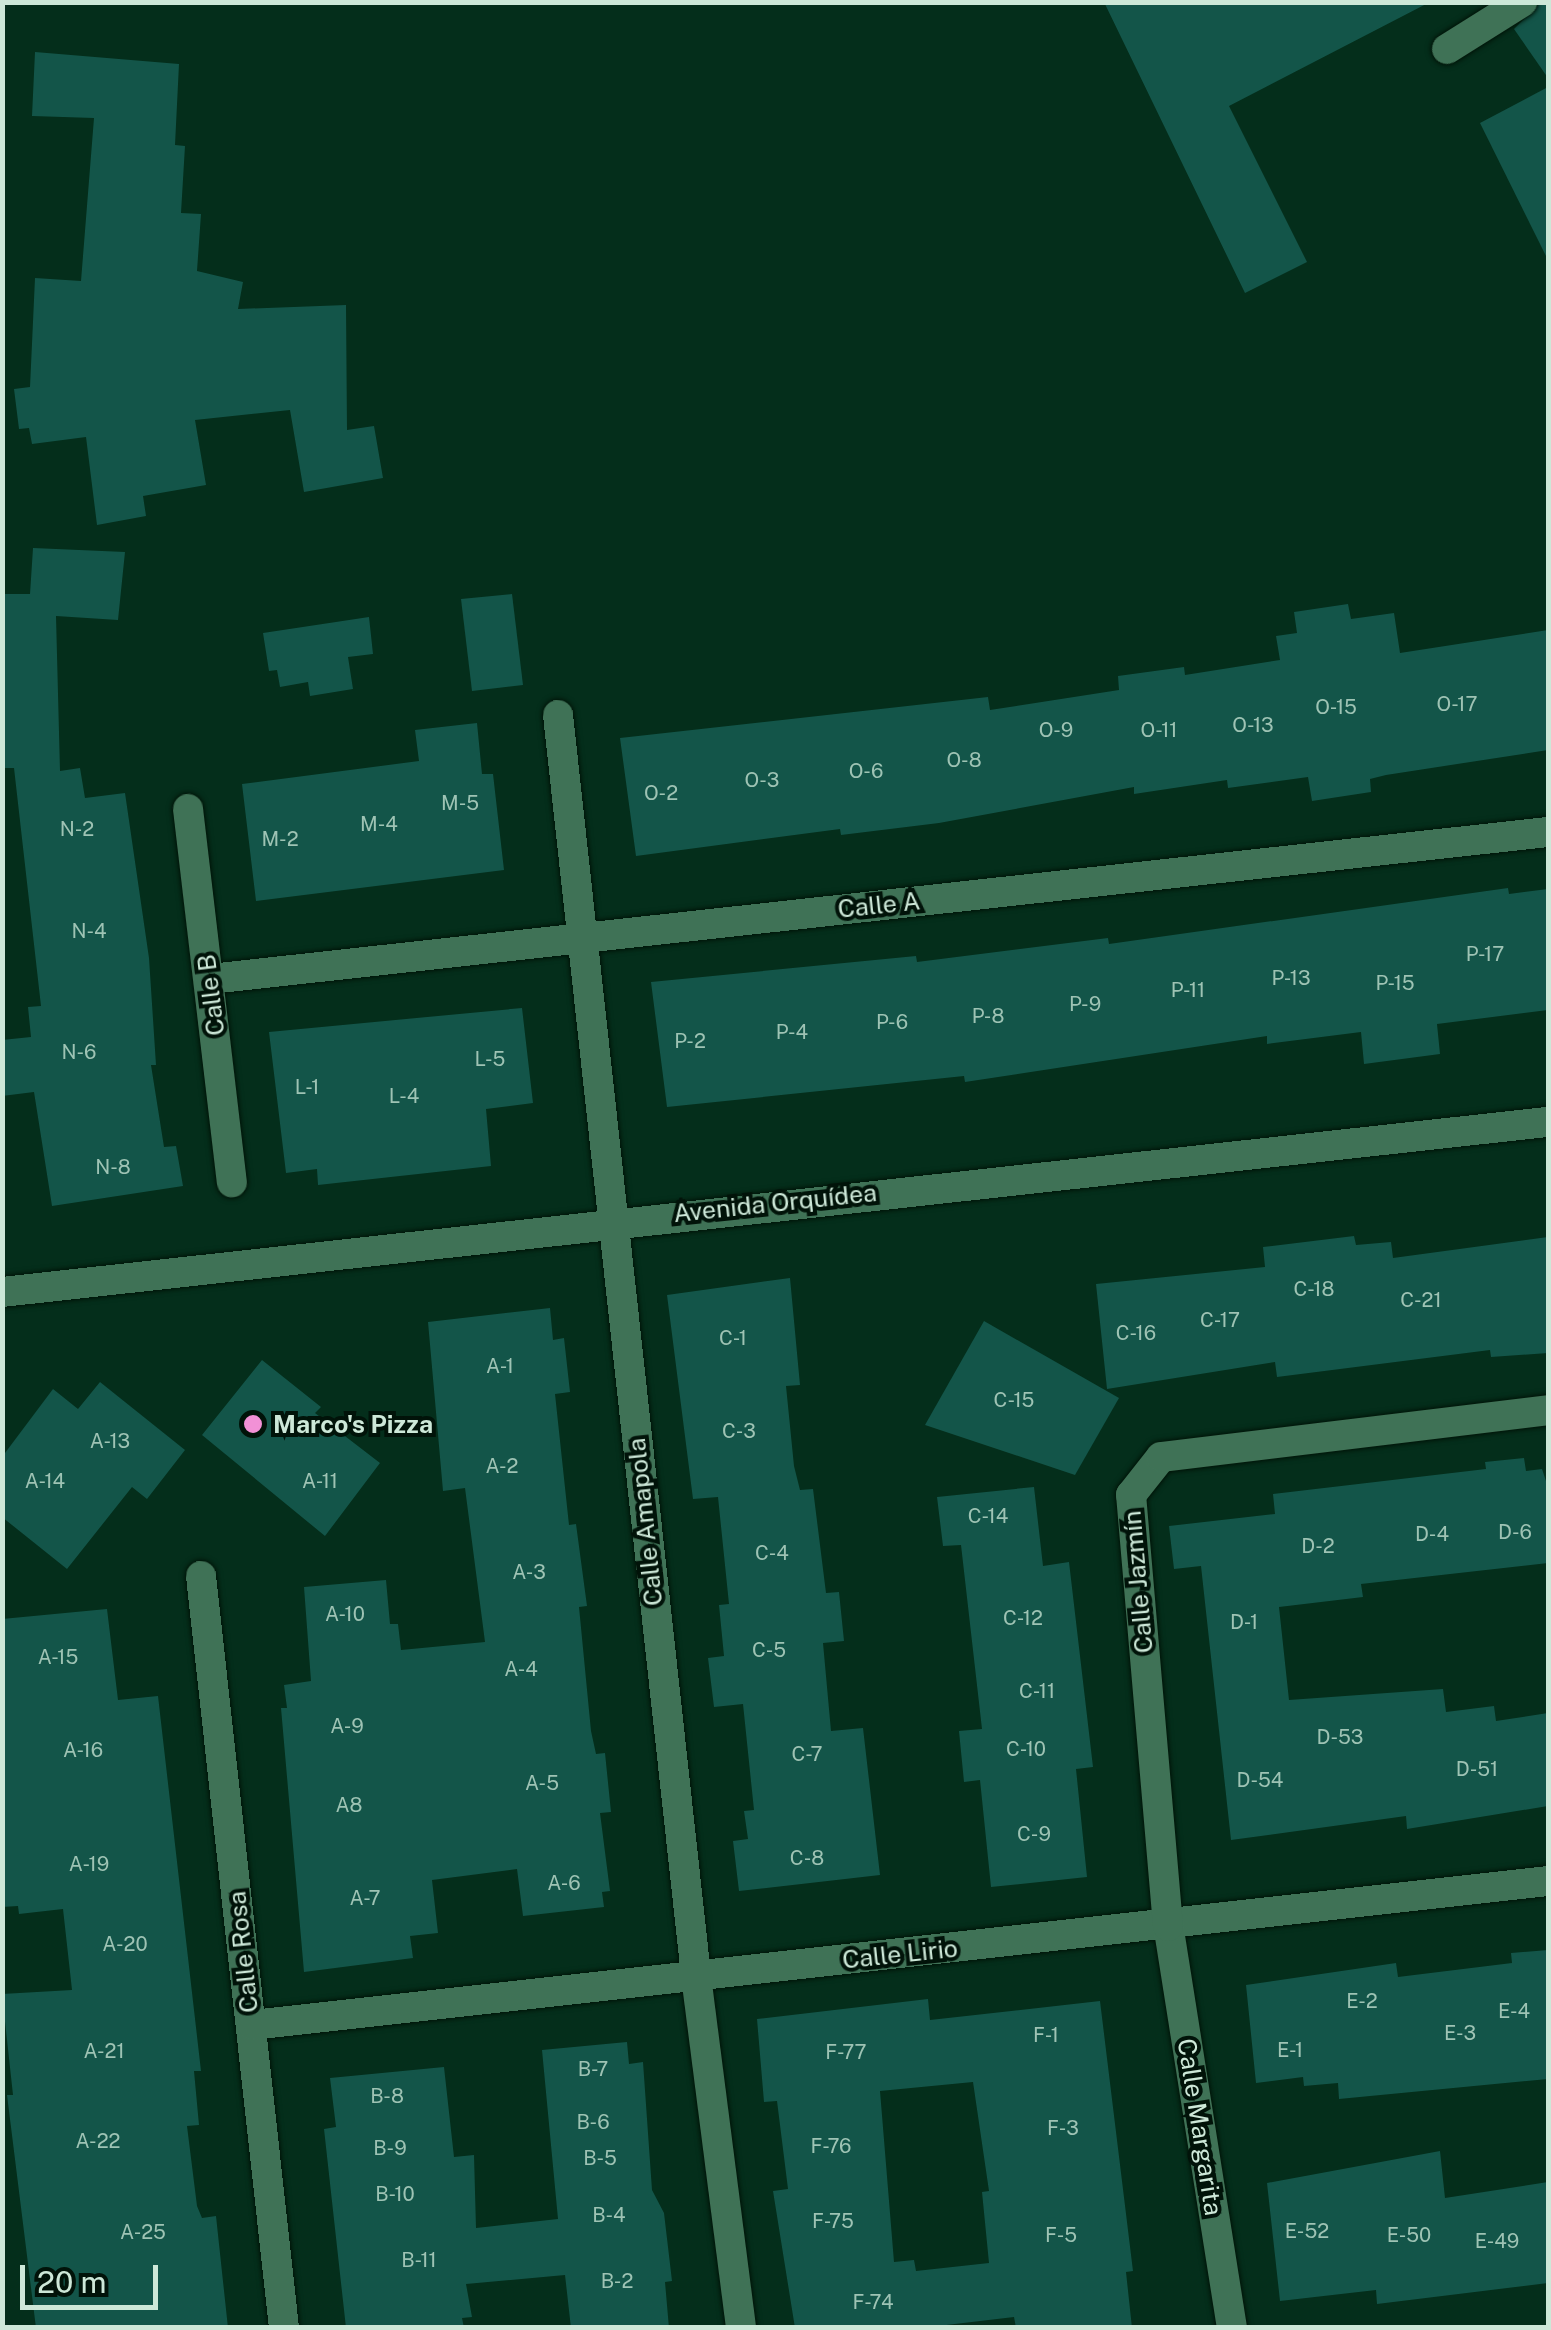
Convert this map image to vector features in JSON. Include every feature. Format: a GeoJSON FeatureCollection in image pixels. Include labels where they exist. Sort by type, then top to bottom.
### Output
{"type":"FeatureCollection","features":[{"type":"Feature","properties":{"kind":"street"},"geometry":{"type":"LineString","coordinates":[[1446,49],[1522,2]]}},
{"type":"Feature","properties":{"kind":"street","name":"Calle Amapola"},"geometry":{"type":"LineString","coordinates":[[558,714],[696,1976],[741,2328]]}},
{"type":"Feature","properties":{"kind":"street","name":"Calle B"},"geometry":{"type":"LineString","coordinates":[[188,809],[232,1182]]}},
{"type":"Feature","properties":{"kind":"street","name":"Calle A"},"geometry":{"type":"LineString","coordinates":[[210,980],[1548,832]]}},
{"type":"Feature","properties":{"kind":"street","name":"Avenida Orquídea"},"geometry":{"type":"LineString","coordinates":[[2,1292],[612,1220],[1548,1122]]}},
{"type":"Feature","properties":{"kind":"street","name":"Calle Jazmín"},"geometry":{"type":"LineString","coordinates":[[1168,1926],[1131,1495],[1161,1457],[1548,1410]]}},
{"type":"Feature","properties":{"kind":"street","name":"Calle Rosa"},"geometry":{"type":"LineString","coordinates":[[201,1576],[284,2328]]}},
{"type":"Feature","properties":{"kind":"street","name":"Calle Lirio"},"geometry":{"type":"LineString","coordinates":[[252,2025],[1548,1882]]}},
{"type":"Feature","properties":{"kind":"street","name":"Calle Margarita"},"geometry":{"type":"LineString","coordinates":[[1168,1926],[1232,2328]]}},
{"type":"Feature","properties":{"kind":"building"},"geometry":{"type":"Polygon","coordinates":[[[1104,2],[1430,2],[1229,106],[1307,262],[1245,293],[1104,2]]]}},
{"type":"Feature","properties":{"kind":"building"},"geometry":{"type":"Polygon","coordinates":[[[1541,2],[1548,2],[1548,78],[1514,29],[1541,2]]]}},
{"type":"Feature","properties":{"kind":"building"},"geometry":{"type":"Polygon","coordinates":[[[35,52],[179,64],[175,145],[185,146],[181,213],[201,214],[197,271],[243,282],[238,309],[346,305],[347,430],[374,426],[383,478],[304,492],[290,410],[195,420],[206,485],[143,496],[146,516],[97,525],[86,437],[32,444],[29,428],[19,429],[14,389],[30,387],[35,278],[81,281],[94,118],[32,116],[35,52]]]}},
{"type":"Feature","properties":{"kind":"building"},"geometry":{"type":"Polygon","coordinates":[[[1548,87],[1548,260],[1480,123],[1548,87]]]}},
{"type":"Feature","properties":{"kind":"building"},"geometry":{"type":"Polygon","coordinates":[[[33,548],[125,552],[118,620],[56,616],[60,771],[80,768],[85,798],[125,793],[149,958],[156,1065],[151,1065],[164,1147],[176,1146],[183,1186],[52,1206],[34,1092],[2,1096],[2,1040],[31,1037],[28,1007],[41,1006],[14,768],[2,768],[2,594],[30,594],[33,548]]]}},
{"type":"Feature","properties":{"kind":"building"},"geometry":{"type":"Polygon","coordinates":[[[512,594],[523,685],[472,691],[461,599],[512,594]]]}},
{"type":"Feature","properties":{"kind":"building"},"geometry":{"type":"Polygon","coordinates":[[[1348,604],[1351,619],[1394,613],[1400,653],[1548,630],[1548,750],[1386,775],[1370,779],[1371,792],[1312,801],[1308,777],[1228,788],[1227,780],[1134,794],[1134,787],[939,823],[841,835],[840,829],[636,856],[620,738],[988,697],[990,710],[1119,690],[1118,676],[1184,667],[1185,675],[1280,660],[1276,636],[1297,633],[1294,612],[1348,604]]]}},
{"type":"Feature","properties":{"kind":"building"},"geometry":{"type":"Polygon","coordinates":[[[369,617],[373,654],[348,657],[353,689],[310,696],[308,682],[280,687],[277,670],[269,671],[263,633],[369,617]]]}},
{"type":"Feature","properties":{"kind":"building"},"geometry":{"type":"Polygon","coordinates":[[[477,723],[482,774],[493,774],[504,870],[256,901],[242,784],[419,761],[415,730],[477,723]]]}},
{"type":"Feature","properties":{"kind":"building"},"geometry":{"type":"Polygon","coordinates":[[[1508,888],[1509,894],[1548,889],[1548,1010],[1437,1024],[1440,1054],[1364,1064],[1361,1032],[1267,1044],[1267,1036],[965,1082],[964,1076],[667,1107],[651,982],[916,956],[917,962],[1108,938],[1109,944],[1508,888]]]}},
{"type":"Feature","properties":{"kind":"building"},"geometry":{"type":"Polygon","coordinates":[[[522,1008],[533,1103],[486,1109],[491,1166],[318,1185],[317,1169],[286,1173],[269,1032],[522,1008]]]}},
{"type":"Feature","properties":{"kind":"building"},"geometry":{"type":"Polygon","coordinates":[[[1354,1236],[1356,1245],[1391,1242],[1393,1258],[1548,1237],[1548,1353],[1491,1357],[1490,1350],[1277,1377],[1275,1362],[1107,1389],[1096,1284],[1265,1267],[1263,1247],[1354,1236]]]}},
{"type":"Feature","properties":{"kind":"building"},"geometry":{"type":"Polygon","coordinates":[[[790,1278],[800,1385],[786,1386],[794,1466],[800,1490],[813,1489],[826,1593],[839,1592],[844,1641],[823,1643],[831,1731],[863,1728],[880,1875],[739,1891],[733,1841],[748,1839],[744,1811],[754,1810],[743,1704],[714,1707],[708,1658],[724,1656],[719,1605],[729,1604],[718,1497],[693,1499],[667,1295],[790,1278]]]}},
{"type":"Feature","properties":{"kind":"building"},"geometry":{"type":"Polygon","coordinates":[[[550,1308],[553,1340],[564,1338],[570,1392],[555,1394],[569,1525],[576,1524],[587,1606],[579,1607],[591,1731],[596,1754],[605,1753],[611,1812],[600,1813],[610,1891],[602,1892],[604,1907],[523,1916],[517,1869],[432,1880],[438,1933],[410,1936],[413,1958],[304,1972],[281,1708],[287,1708],[284,1685],[311,1681],[304,1587],[386,1580],[390,1624],[398,1624],[401,1650],[485,1642],[465,1488],[443,1491],[428,1322],[550,1308]]]}},
{"type":"Feature","properties":{"kind":"building"},"geometry":{"type":"Polygon","coordinates":[[[984,1321],[1119,1398],[1075,1475],[925,1425],[984,1321]]]}},
{"type":"Feature","properties":{"kind":"building"},"geometry":{"type":"Polygon","coordinates":[[[262,1360],[321,1407],[315,1413],[380,1463],[325,1536],[202,1435],[262,1360]]]}},
{"type":"Feature","properties":{"kind":"building"},"geometry":{"type":"Polygon","coordinates":[[[100,1382],[185,1450],[147,1499],[132,1487],[67,1569],[2,1517],[2,1457],[53,1389],[78,1409],[100,1382]]]}},
{"type":"Feature","properties":{"kind":"building"},"geometry":{"type":"Polygon","coordinates":[[[1524,1458],[1526,1471],[1542,1469],[1548,1487],[1548,1563],[1361,1584],[1363,1597],[1279,1607],[1289,1700],[1443,1689],[1446,1712],[1494,1706],[1496,1721],[1548,1713],[1548,1806],[1407,1829],[1406,1816],[1231,1840],[1201,1566],[1174,1569],[1169,1526],[1275,1514],[1273,1494],[1486,1469],[1485,1462],[1524,1458]]]}},
{"type":"Feature","properties":{"kind":"building"},"geometry":{"type":"Polygon","coordinates":[[[1034,1487],[1043,1566],[1069,1562],[1093,1767],[1076,1769],[1087,1877],[991,1887],[980,1780],[964,1782],[959,1731],[982,1729],[961,1545],[943,1546],[937,1497],[1034,1487]]]}},
{"type":"Feature","properties":{"kind":"building"},"geometry":{"type":"Polygon","coordinates":[[[107,1609],[118,1700],[158,1696],[201,2071],[194,2071],[199,2125],[187,2126],[197,2206],[202,2218],[216,2216],[228,2328],[36,2328],[7,2095],[13,2095],[2,1994],[72,1990],[63,1909],[19,1914],[18,1906],[2,1907],[2,1619],[107,1609]]]}},
{"type":"Feature","properties":{"kind":"building"},"geometry":{"type":"Polygon","coordinates":[[[1548,1950],[1548,2079],[1339,2099],[1338,2083],[1304,2086],[1303,2077],[1256,2083],[1246,1985],[1396,1963],[1398,1977],[1512,1963],[1511,1953],[1548,1950]]]}},
{"type":"Feature","properties":{"kind":"building"},"geometry":{"type":"Polygon","coordinates":[[[928,1999],[930,2020],[1100,2001],[1133,2271],[1126,2272],[1132,2328],[1016,2328],[1014,2317],[921,2328],[795,2328],[773,2191],[788,2189],[777,2101],[764,2102],[757,2019],[928,1999]],[[973,2082],[880,2091],[894,2262],[914,2260],[916,2271],[989,2263],[982,2192],[989,2191],[973,2082]]]}},
{"type":"Feature","properties":{"kind":"building"},"geometry":{"type":"Polygon","coordinates":[[[627,2042],[629,2064],[643,2062],[652,2190],[664,2213],[672,2281],[665,2282],[669,2328],[571,2328],[565,2275],[466,2284],[472,2317],[462,2318],[464,2328],[346,2328],[324,2129],[336,2127],[330,2078],[444,2067],[454,2157],[474,2155],[476,2228],[558,2219],[542,2050],[627,2042]]]}},
{"type":"Feature","properties":{"kind":"building"},"geometry":{"type":"Polygon","coordinates":[[[1440,2151],[1445,2198],[1548,2182],[1548,2283],[1377,2304],[1376,2290],[1280,2301],[1267,2183],[1440,2151]]]}},
{"type":"Feature","properties":{"kind":"place","name":"Marco's Pizza"},"geometry":{"type":"Point","coordinates":[253,1424]}}]}
